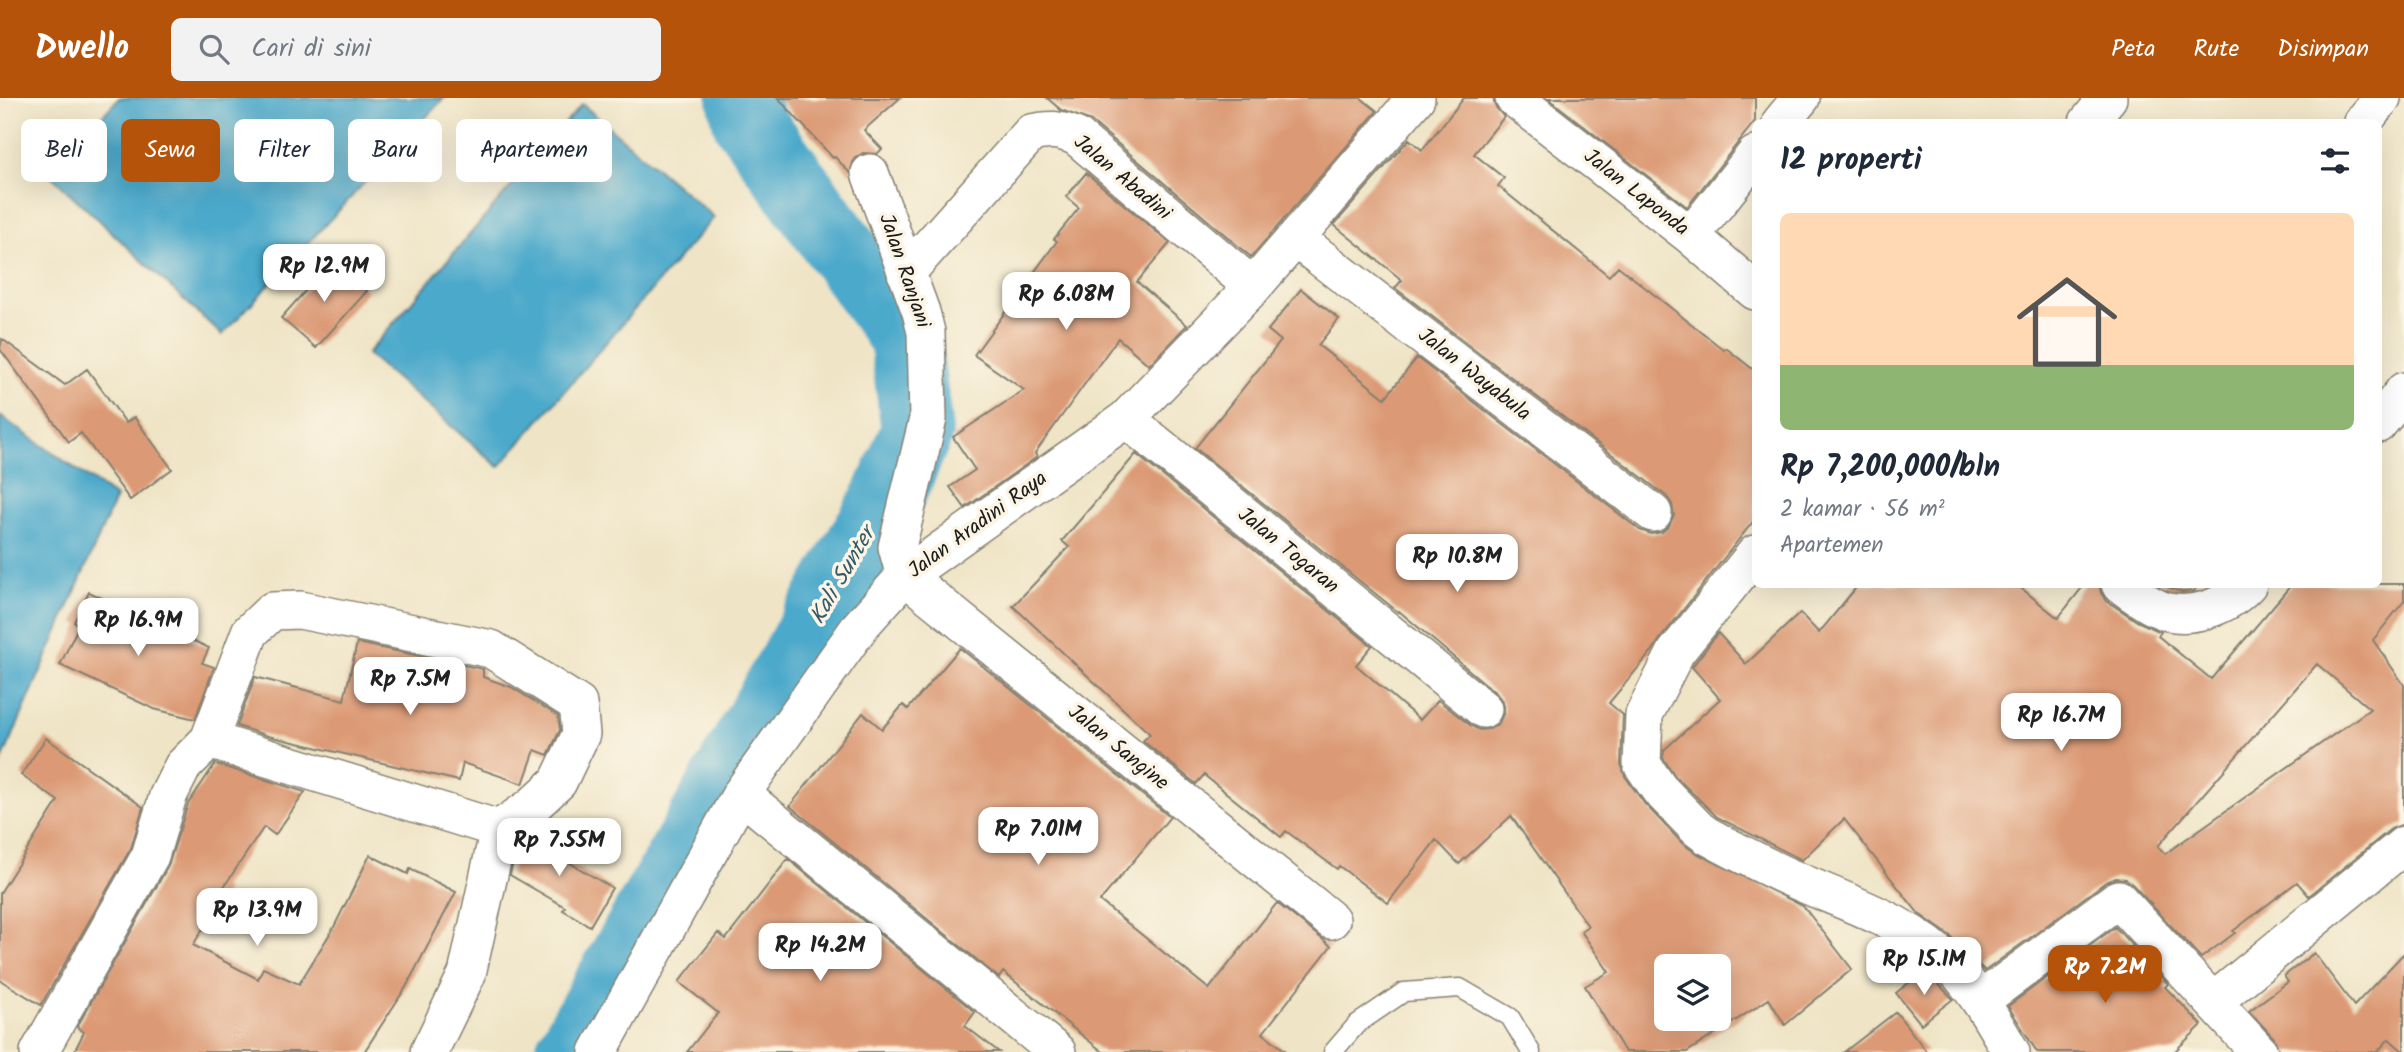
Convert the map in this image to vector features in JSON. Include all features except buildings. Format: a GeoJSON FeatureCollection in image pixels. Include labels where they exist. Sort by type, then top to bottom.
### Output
{"type":"FeatureCollection","features":[{"type":"Feature","properties":{"kind":"street","name":"Jalan Aradini Raya"},"geometry":{"type":"LineString","coordinates":[[611,1046],[741,794],[861,625],[905,576],[1126,419],[1253,287],[1416,98]]}},
{"type":"Feature","properties":{"kind":"street","name":"Jalan Laponda"},"geometry":{"type":"LineString","coordinates":[[1514,98],[1691,236],[1752,288]]}},
{"type":"Feature","properties":{"kind":"street"},"geometry":{"type":"LineString","coordinates":[[1784,119],[1801,98]]}},
{"type":"Feature","properties":{"kind":"street"},"geometry":{"type":"LineString","coordinates":[[2090,119],[2108,98]]}},
{"type":"Feature","properties":{"kind":"street"},"geometry":{"type":"LineString","coordinates":[[2365,119],[2382,98]]}},
{"type":"Feature","properties":{"kind":"street","name":"Jalan Abadini"},"geometry":{"type":"LineString","coordinates":[[906,272],[1031,133],[1050,129],[1062,130],[1077,137],[1253,287]]}},
{"type":"Feature","properties":{"kind":"street"},"geometry":{"type":"LineString","coordinates":[[1691,236],[1752,159]]}},
{"type":"Feature","properties":{"kind":"street","name":"Jalan Ranjani"},"geometry":{"type":"LineString","coordinates":[[870,173],[926,332],[928,419],[897,547],[905,576]]}},
{"type":"Feature","properties":{"kind":"street","name":"Jalan Wayabula"},"geometry":{"type":"LineString","coordinates":[[1295,237],[1653,513]]}},
{"type":"Feature","properties":{"kind":"street"},"geometry":{"type":"LineString","coordinates":[[2382,419],[2404,391]]}},
{"type":"Feature","properties":{"kind":"street","name":"Jalan Togaran"},"geometry":{"type":"LineString","coordinates":[[1126,419],[1483,709]]}},
{"type":"Feature","properties":{"kind":"street"},"geometry":{"type":"LineString","coordinates":[[1752,558],[1676,652],[1644,715],[1642,764],[1651,780],[1698,829],[1783,874],[1897,924],[1924,942],[1954,968],[1981,1000],[2011,1052]]}},
{"type":"Feature","properties":{"kind":"street","name":"Jalan Sangine"},"geometry":{"type":"LineString","coordinates":[[905,576],[1331,920]]}},
{"type":"Feature","properties":{"kind":"street"},"geometry":{"type":"LineString","coordinates":[[2126,588],[2160,610],[2186,615],[2220,605],[2243,588]]}},
{"type":"Feature","properties":{"kind":"street"},"geometry":{"type":"LineString","coordinates":[[39,1052],[150,856],[168,796],[183,766],[209,740],[250,632],[272,611],[300,610],[491,649],[578,704],[581,734],[558,782],[531,807],[499,829],[467,974],[429,1052]]}},
{"type":"Feature","properties":{"kind":"street"},"geometry":{"type":"LineString","coordinates":[[209,740],[499,829]]}},
{"type":"Feature","properties":{"kind":"street"},"geometry":{"type":"LineString","coordinates":[[741,794],[1057,1052]]}},
{"type":"Feature","properties":{"kind":"street"},"geometry":{"type":"LineString","coordinates":[[2213,1002],[2404,845]]}},
{"type":"Feature","properties":{"kind":"street"},"geometry":{"type":"LineString","coordinates":[[1981,1000],[2118,899],[2259,1052]]}},
{"type":"Feature","properties":{"kind":"lane"},"geometry":{"type":"LineString","coordinates":[[1333,1052],[1357,1024],[1404,992],[1460,988],[1510,1017],[1531,1052]]}},
{"type":"Feature","properties":{"kind":"water"},"geometry":{"type":"Polygon","coordinates":[[[119,98],[444,98],[424,119],[348,119],[348,182],[365,182],[222,335],[58,182],[107,182],[107,119],[99,119],[119,98]]]}},
{"type":"Feature","properties":{"kind":"water"},"geometry":{"type":"Polygon","coordinates":[[[582,104],[600,119],[569,119],[582,104]]]}},
{"type":"Feature","properties":{"kind":"water"},"geometry":{"type":"Polygon","coordinates":[[[612,130],[714,217],[499,467],[367,354],[515,182],[612,182],[612,130]]]}},
{"type":"Feature","properties":{"kind":"water"},"geometry":{"type":"Polygon","coordinates":[[[0,416],[116,497],[0,765],[0,416]]]}},
{"type":"Feature","properties":{"kind":"waterway","name":"Kali Sunter"},"geometry":{"type":"LineString","coordinates":[[571,1052],[887,500],[917,431],[905,337],[748,120],[743,98]]}}]}
